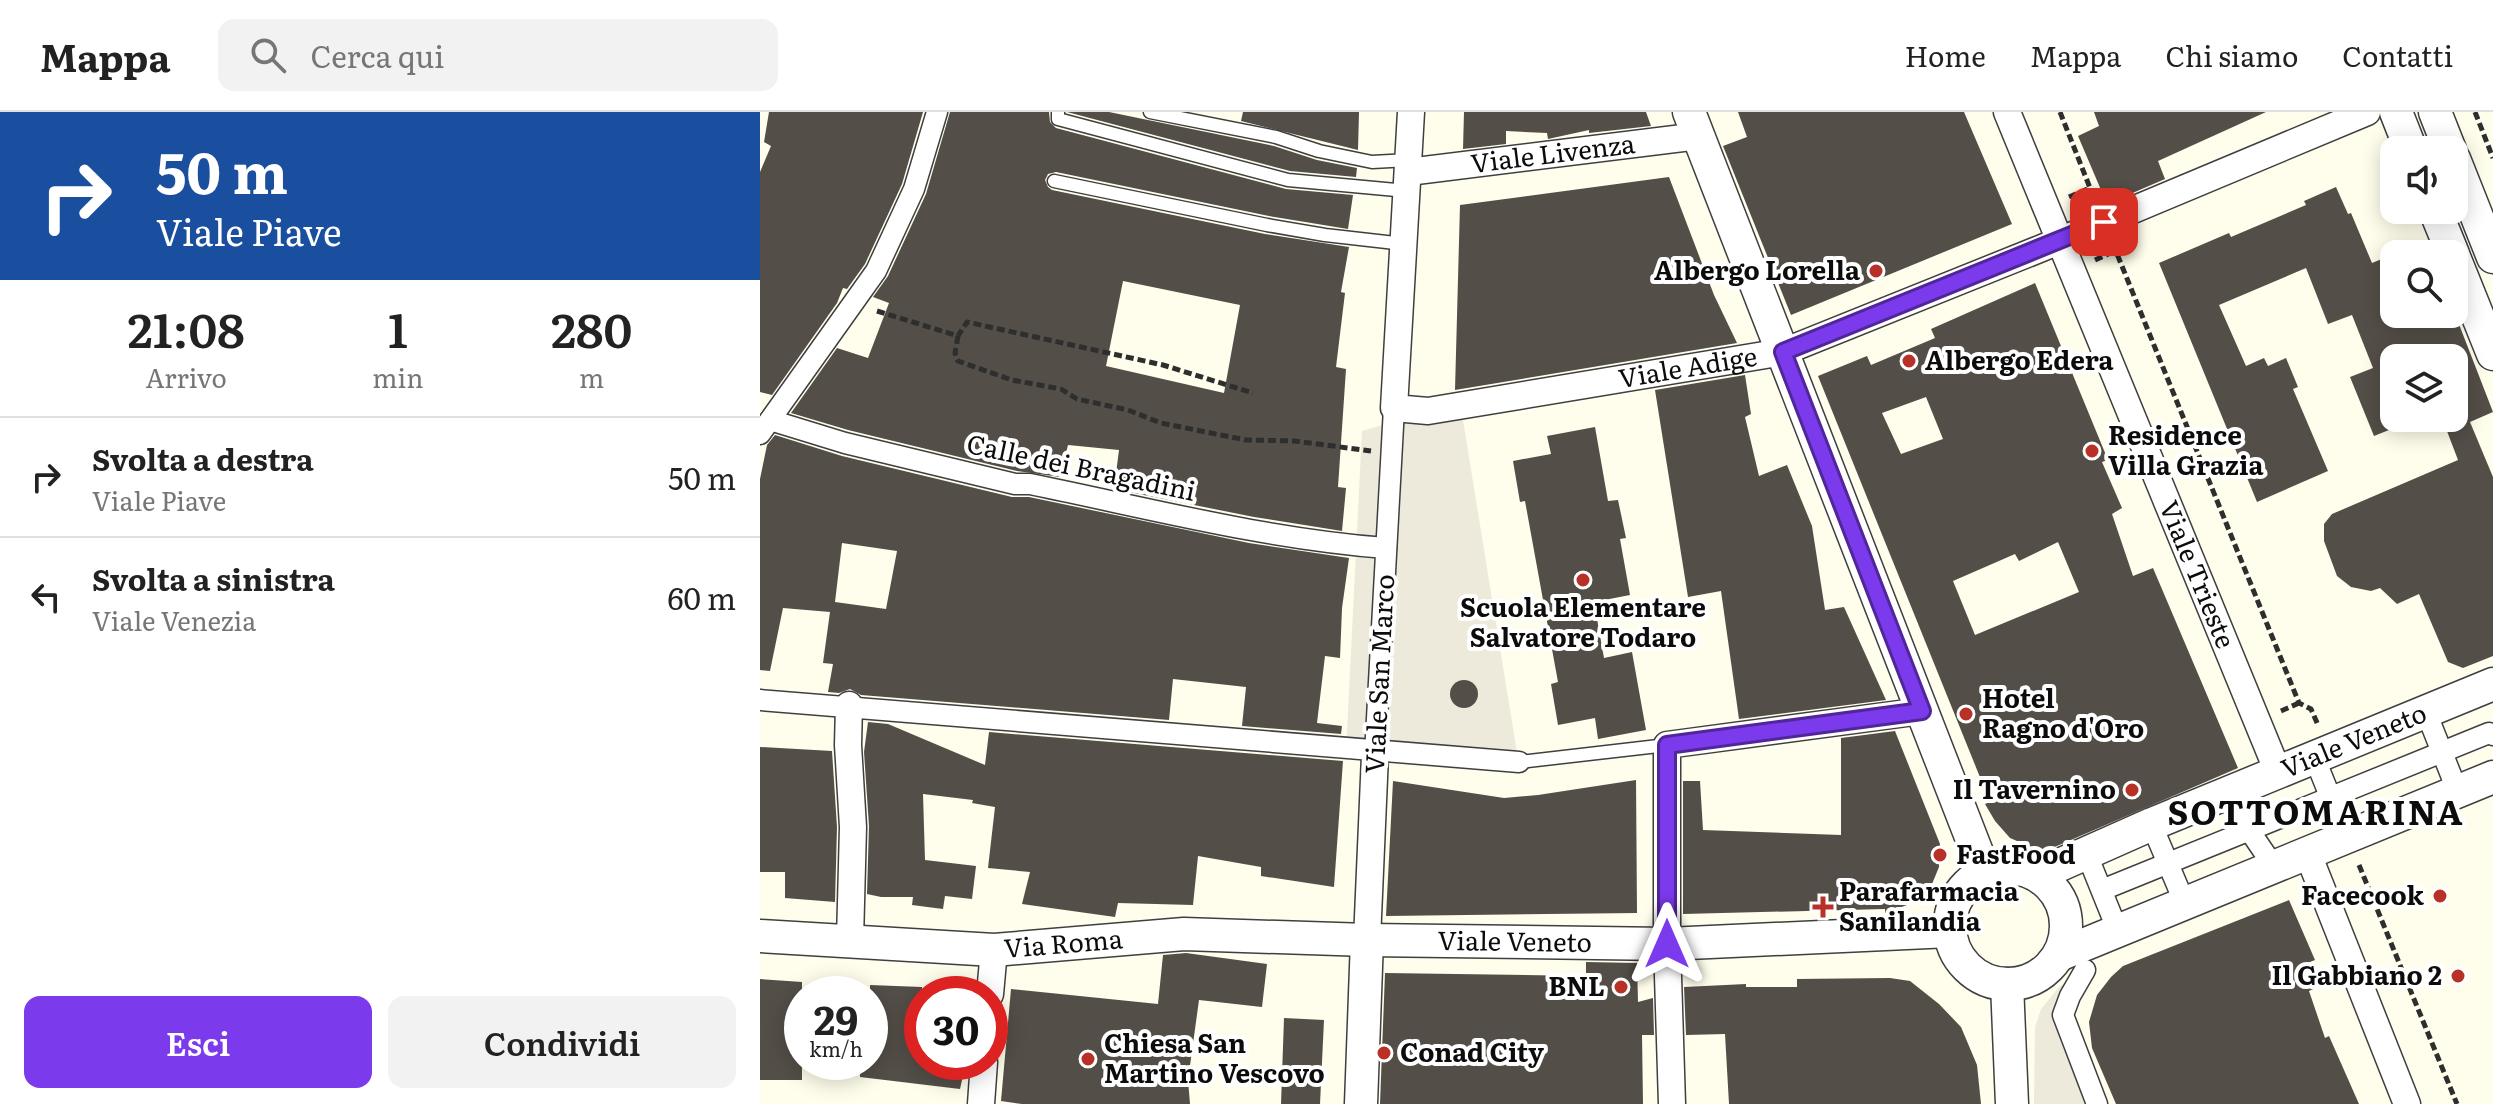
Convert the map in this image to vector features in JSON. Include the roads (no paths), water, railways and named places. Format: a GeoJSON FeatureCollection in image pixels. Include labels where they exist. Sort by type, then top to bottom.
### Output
{"type":"FeatureCollection","features":[{"type":"Feature","properties":{"kind":"street"},"geometry":{"type":"LineString","coordinates":[[763,430],[876,271],[914,189],[937,112]]}},
{"type":"Feature","properties":{"kind":"street","name":"Viale San Marco"},"geometry":{"type":"LineString","coordinates":[[1361,1104],[1375,754],[1411,112]]}},
{"type":"Feature","properties":{"kind":"street","name":"Viale Trieste"},"geometry":{"type":"LineString","coordinates":[[2007,112],[2278,772]]}},
{"type":"Feature","properties":{"kind":"street","name":"Viale Adige"},"geometry":{"type":"LineString","coordinates":[[1394,408],[1428,411],[1783,352],[2367,112]]}},
{"type":"Feature","properties":{"kind":"street"},"geometry":{"type":"LineString","coordinates":[[2396,112],[2405,136]]}},
{"type":"Feature","properties":{"kind":"street"},"geometry":{"type":"LineString","coordinates":[[2435,112],[2444,136]]}},
{"type":"Feature","properties":{"kind":"street"},"geometry":{"type":"LineString","coordinates":[[1694,124],[1985,873]]}},
{"type":"Feature","properties":{"kind":"street","name":"Viale Livenza"},"geometry":{"type":"LineString","coordinates":[[1408,175],[1694,124]]}},
{"type":"Feature","properties":{"kind":"street"},"geometry":{"type":"LineString","coordinates":[[2468,194],[2493,257]]}},
{"type":"Feature","properties":{"kind":"street"},"geometry":{"type":"LineString","coordinates":[[2468,291],[2493,354]]}},
{"type":"Feature","properties":{"kind":"street","name":"Calle dei Bragadini"},"geometry":{"type":"LineString","coordinates":[[763,430],[845,443],[1015,484],[1030,484],[1262,533],[1386,548]]}},
{"type":"Feature","properties":{"kind":"street","name":"Viale Veneto"},"geometry":{"type":"LineString","coordinates":[[2037,875],[2493,684]]}},
{"type":"Feature","properties":{"kind":"street"},"geometry":{"type":"LineString","coordinates":[[760,700],[849,705],[1375,754],[1519,762]]}},
{"type":"Feature","properties":{"kind":"street"},"geometry":{"type":"LineString","coordinates":[[849,705],[853,827],[850,940]]}},
{"type":"Feature","properties":{"kind":"street"},"geometry":{"type":"LineString","coordinates":[[1672,1104],[1667,944],[1667,745],[1922,711]]}},
{"type":"Feature","properties":{"kind":"street"},"geometry":{"type":"LineString","coordinates":[[2430,722],[2453,780]]}},
{"type":"Feature","properties":{"kind":"street"},"geometry":{"type":"LineString","coordinates":[[2102,890],[2492,731]]}},
{"type":"Feature","properties":{"kind":"street"},"geometry":{"type":"LineString","coordinates":[[2319,769],[2342,826]]}},
{"type":"Feature","properties":{"kind":"street"},"geometry":{"type":"LineString","coordinates":[[2097,1104],[2063,1015],[2070,996],[2072,962],[2065,910],[2054,890],[2037,875],[2020,869],[1985,873],[1970,882],[1958,896],[1951,913],[1950,931],[1956,952],[1968,969],[1986,980],[2007,984],[2028,981],[2046,970],[2072,962],[2308,854],[2493,777]]}},
{"type":"Feature","properties":{"kind":"street"},"geometry":{"type":"LineString","coordinates":[[2242,800],[2249,830],[2266,855]]}},
{"type":"Feature","properties":{"kind":"street"},"geometry":{"type":"LineString","coordinates":[[2156,835],[2180,892]]}},
{"type":"Feature","properties":{"kind":"street"},"geometry":{"type":"LineString","coordinates":[[2308,854],[2407,1104]]}},
{"type":"Feature","properties":{"kind":"street"},"geometry":{"type":"LineString","coordinates":[[2090,862],[2113,919]]}},
{"type":"Feature","properties":{"kind":"street","name":"Viale Veneto"},"geometry":{"type":"LineString","coordinates":[[1367,940],[1667,944],[1950,931]]}},
{"type":"Feature","properties":{"kind":"street","name":"Via Roma"},"geometry":{"type":"LineString","coordinates":[[760,936],[994,950],[1184,934],[1367,940]]}},
{"type":"Feature","properties":{"kind":"street"},"geometry":{"type":"LineString","coordinates":[[992,976],[994,950]]}},
{"type":"Feature","properties":{"kind":"street"},"geometry":{"type":"LineString","coordinates":[[2007,984],[2012,1104]]}},
{"type":"Feature","properties":{"kind":"street"},"geometry":{"type":"LineString","coordinates":[[981,1104],[983,1080]]}},
{"type":"Feature","properties":{"kind":"lane"},"geometry":{"type":"LineString","coordinates":[[1058,112],[1058,119],[1076,126],[1141,139],[1288,180],[1408,175]]}},
{"type":"Feature","properties":{"kind":"lane"},"geometry":{"type":"LineString","coordinates":[[1150,112],[1261,134],[1372,162],[1408,175]]}},
{"type":"Feature","properties":{"kind":"lane"},"geometry":{"type":"LineString","coordinates":[[1054,181],[1267,225],[1404,244]]}},
{"type":"Feature","properties":{"kind":"lane"},"geometry":{"type":"LineString","coordinates":[[1519,762],[1667,745]]}},
{"type":"Feature","properties":{"kind":"place","name":"Albergo Lorella"},"geometry":{"type":"Point","coordinates":[1876,271]}},
{"type":"Feature","properties":{"kind":"place","name":"Albergo Edera"},"geometry":{"type":"Point","coordinates":[1909,361]}},
{"type":"Feature","properties":{"kind":"place","name":"Residence Villa Grazia"},"geometry":{"type":"Point","coordinates":[2092,451]}},
{"type":"Feature","properties":{"kind":"place","name":"Scuola Elementare Salvatore Todaro"},"geometry":{"type":"Point","coordinates":[1583,580]}},
{"type":"Feature","properties":{"kind":"place","name":"Hotel Ragno d'Oro"},"geometry":{"type":"Point","coordinates":[1966,714]}},
{"type":"Feature","properties":{"kind":"place","name":"Il Tavernino"},"geometry":{"type":"Point","coordinates":[2132,790]}},
{"type":"Feature","properties":{"kind":"place","name":"FastFood"},"geometry":{"type":"Point","coordinates":[1940,855]}},
{"type":"Feature","properties":{"kind":"place","name":"Facecook"},"geometry":{"type":"Point","coordinates":[2440,896]}},
{"type":"Feature","properties":{"kind":"place","name":"Parafarmacia Sanilandia"},"geometry":{"type":"Point","coordinates":[1823,907]}},
{"type":"Feature","properties":{"kind":"place","name":"Il Gabbiano 2"},"geometry":{"type":"Point","coordinates":[2458,976]}},
{"type":"Feature","properties":{"kind":"place","name":"BNL"},"geometry":{"type":"Point","coordinates":[1621,987]}},
{"type":"Feature","properties":{"kind":"place","name":"Conad City"},"geometry":{"type":"Point","coordinates":[1384,1053]}},
{"type":"Feature","properties":{"kind":"place","name":"Chiesa San Martino Vescovo"},"geometry":{"type":"Point","coordinates":[1088,1059]}},
{"type":"Feature","properties":{"kind":"district","name":"SOTTOMARINA"},"geometry":{"type":"Point","coordinates":[2316,813]}}]}
